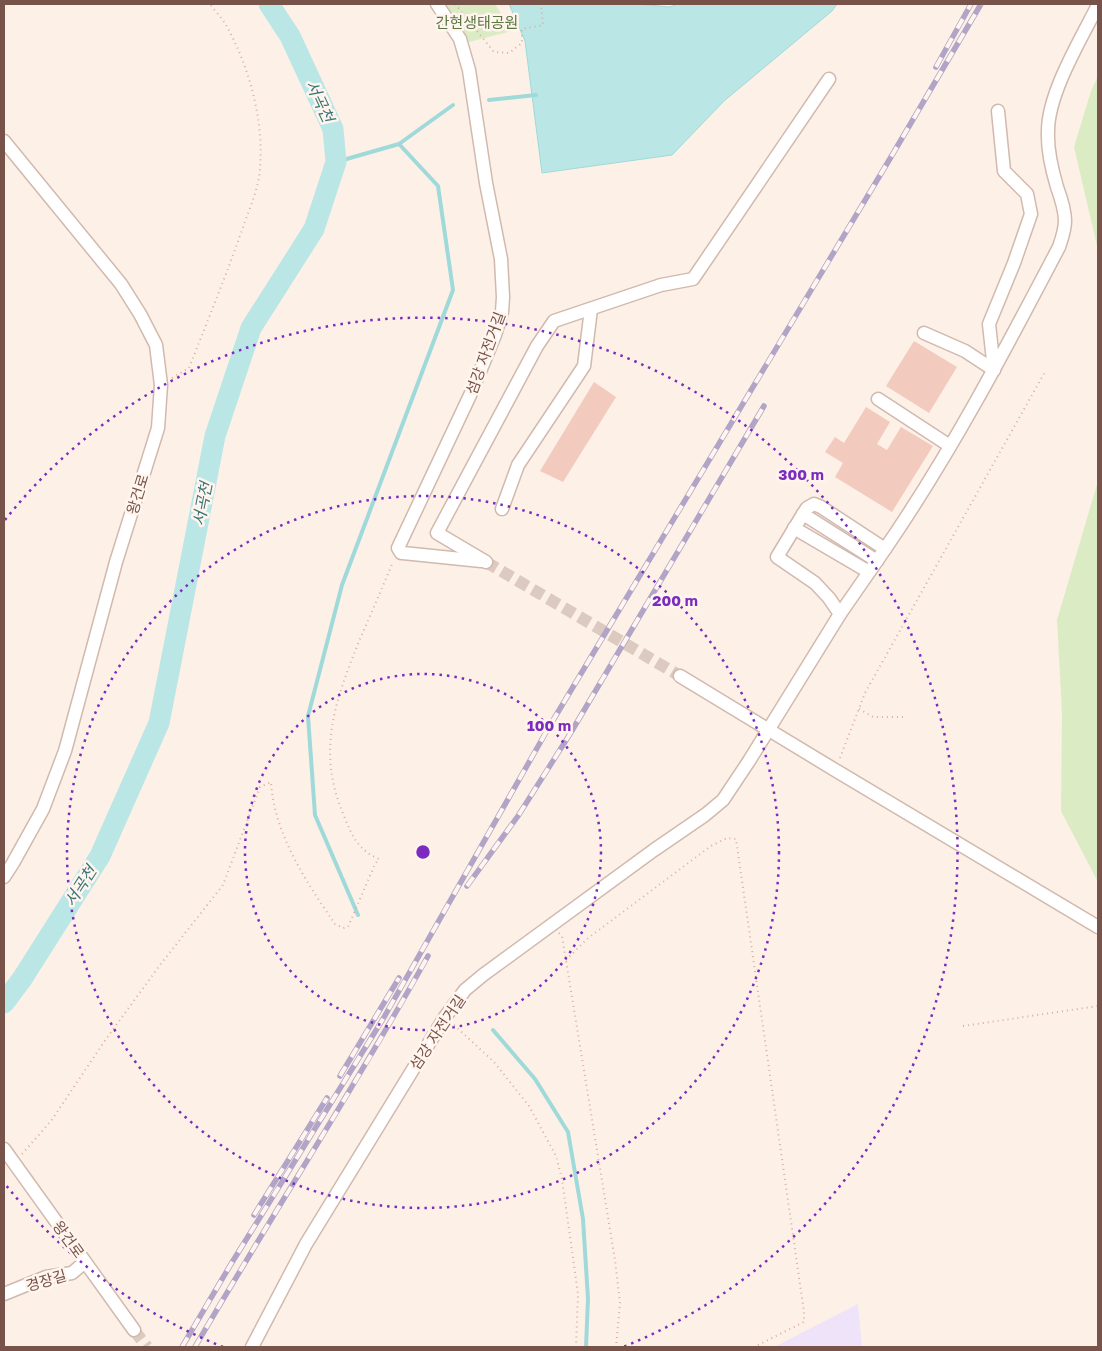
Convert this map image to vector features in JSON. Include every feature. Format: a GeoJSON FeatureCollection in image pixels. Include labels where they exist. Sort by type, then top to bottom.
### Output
{"type":"FeatureCollection","features":[{"type":"Feature","properties":{"kind":"street","name":"섬강 자전거길"},"geometry":{"type":"LineString","coordinates":[[398,548],[472,391],[495,335],[502,312],[503,297],[500,259],[486,183],[469,70],[460,39],[436,4]]}},
{"type":"Feature","properties":{"kind":"street","name":"섬강 자전거길"},"geometry":{"type":"LineString","coordinates":[[252,1347],[306,1244],[445,1017],[465,990],[714,808],[730,791],[840,614],[918,500],[994,370],[1059,247],[1064,233],[1065,220],[1064,210],[1052,169],[1048,131],[1050,113],[1057,90],[1098,5]]}},
{"type":"Feature","properties":{"kind":"street"},"geometry":{"type":"LineString","coordinates":[[398,548],[401,553],[486,562],[437,533],[538,346],[554,321],[661,285],[693,279],[829,79]]}},
{"type":"Feature","properties":{"kind":"street"},"geometry":{"type":"LineString","coordinates":[[994,370],[989,324],[1014,263],[1031,214],[1027,194],[1004,171],[998,111]]}},
{"type":"Feature","properties":{"kind":"street","name":"왕건로"},"geometry":{"type":"LineString","coordinates":[[4,141],[121,284],[140,314],[156,345],[162,385],[158,428],[116,562],[65,751],[43,809],[4,877]]}},
{"type":"Feature","properties":{"kind":"street"},"geometry":{"type":"LineString","coordinates":[[502,509],[518,465],[584,366],[591,309]]}},
{"type":"Feature","properties":{"kind":"street"},"geometry":{"type":"LineString","coordinates":[[924,333],[965,351],[994,370]]}},
{"type":"Feature","properties":{"kind":"street"},"geometry":{"type":"LineString","coordinates":[[878,400],[950,446]]}},
{"type":"Feature","properties":{"kind":"street"},"geometry":{"type":"LineString","coordinates":[[840,614],[815,583],[777,557],[803,514],[810,505],[817,505],[885,550]]}},
{"type":"Feature","properties":{"kind":"street"},"geometry":{"type":"LineString","coordinates":[[803,514],[873,566]]}},
{"type":"Feature","properties":{"kind":"street"},"geometry":{"type":"LineString","coordinates":[[794,528],[873,566]]}},
{"type":"Feature","properties":{"kind":"street"},"geometry":{"type":"LineString","coordinates":[[680,676],[1098,927]]}},
{"type":"Feature","properties":{"kind":"street","name":"왕건로"},"geometry":{"type":"LineString","coordinates":[[4,1149],[134,1330]]}},
{"type":"Feature","properties":{"kind":"street","name":"경장길"},"geometry":{"type":"LineString","coordinates":[[4,1294],[46,1277],[72,1273],[85,1262]]}},
{"type":"Feature","properties":{"kind":"path"},"geometry":{"type":"LineString","coordinates":[[162,385],[189,368],[233,256],[257,187],[260,169],[261,150],[258,123],[245,67],[226,25],[210,4]]}},
{"type":"Feature","properties":{"kind":"path"},"geometry":{"type":"LineString","coordinates":[[454,4],[494,52],[509,53],[522,43],[522,29],[543,25],[541,4]]}},
{"type":"Feature","properties":{"kind":"path"},"geometry":{"type":"LineString","coordinates":[[835,770],[865,693],[1046,370]]}},
{"type":"Feature","properties":{"kind":"path"},"geometry":{"type":"LineString","coordinates":[[14,1163],[51,1121],[106,1039],[160,965],[223,885],[260,787],[271,782],[277,812],[294,860],[336,924],[343,928],[348,927],[378,859],[366,854],[353,837],[337,800],[329,745],[332,718],[343,681],[398,548]]}},
{"type":"Feature","properties":{"kind":"path"},"geometry":{"type":"LineString","coordinates":[[858,709],[873,717],[904,716]]}},
{"type":"Feature","properties":{"kind":"path"},"geometry":{"type":"LineString","coordinates":[[566,960],[587,939],[712,846],[727,838],[736,839],[804,1312],[804,1322],[754,1347]]}},
{"type":"Feature","properties":{"kind":"path"},"geometry":{"type":"LineString","coordinates":[[552,925],[562,936],[615,1260],[620,1303],[616,1347]]}},
{"type":"Feature","properties":{"kind":"path"},"geometry":{"type":"LineString","coordinates":[[963,1026],[1098,1006]]}},
{"type":"Feature","properties":{"kind":"path"},"geometry":{"type":"LineString","coordinates":[[445,1017],[494,1062],[529,1106],[556,1156],[562,1179],[578,1294],[576,1347]]}},
{"type":"Feature","properties":{"kind":"shaded area"},"geometry":{"type":"Polygon","coordinates":[[[858,1304],[862,1347],[774,1347],[858,1304]]]}},
{"type":"Feature","properties":{"kind":"green space","name":"간현생태공원"},"geometry":{"type":"Polygon","coordinates":[[[440,4],[495,4],[512,31],[469,42],[440,4]]]}},
{"type":"Feature","properties":{"kind":"green space"},"geometry":{"type":"Polygon","coordinates":[[[1098,76],[1098,250],[1074,147],[1091,91],[1098,76]]]}},
{"type":"Feature","properties":{"kind":"green space"},"geometry":{"type":"Polygon","coordinates":[[[1098,481],[1098,882],[1061,811],[1062,713],[1057,620],[1098,481]]]}},
{"type":"Feature","properties":{"kind":"water"},"geometry":{"type":"Polygon","coordinates":[[[509,4],[638,4],[670,7],[678,4],[837,4],[832,11],[724,101],[672,155],[542,173],[525,41],[509,4]]]}},
{"type":"Feature","properties":{"kind":"building"},"geometry":{"type":"Polygon","coordinates":[[[914,341],[957,367],[929,413],[886,386],[914,341]]]}},
{"type":"Feature","properties":{"kind":"building"},"geometry":{"type":"Polygon","coordinates":[[[594,382],[616,397],[563,482],[540,471],[594,382]]]}},
{"type":"Feature","properties":{"kind":"building"},"geometry":{"type":"Polygon","coordinates":[[[866,407],[890,422],[877,444],[887,450],[901,427],[933,446],[892,512],[835,477],[843,463],[825,452],[835,437],[844,443],[866,407]]]}},
{"type":"Feature","properties":{"kind":"waterway","name":"서곡천"},"geometry":{"type":"LineString","coordinates":[[4,1003],[22,979],[100,856],[159,723],[215,436],[251,328],[314,229],[336,162],[333,129],[290,36],[269,4]]}},
{"type":"Feature","properties":{"kind":"waterway"},"geometry":{"type":"LineString","coordinates":[[489,100],[536,95]]}},
{"type":"Feature","properties":{"kind":"waterway"},"geometry":{"type":"LineString","coordinates":[[399,144],[453,105]]}},
{"type":"Feature","properties":{"kind":"waterway"},"geometry":{"type":"LineString","coordinates":[[336,162],[399,144],[438,186],[453,290],[342,585],[308,716],[315,815],[358,915]]}},
{"type":"Feature","properties":{"kind":"waterway"},"geometry":{"type":"LineString","coordinates":[[493,1030],[535,1079],[568,1132],[583,1219],[588,1299],[586,1347]]}},
{"type":"Feature","properties":{"kind":"tunnel"},"geometry":{"type":"LineString","coordinates":[[486,562],[680,676]]}},
{"type":"Feature","properties":{"kind":"tunnel"},"geometry":{"type":"LineString","coordinates":[[134,1330],[147,1347]]}},
{"type":"Feature","properties":{"kind":"railway"},"geometry":{"type":"LineString","coordinates":[[936,67],[971,4]]}},
{"type":"Feature","properties":{"kind":"railway"},"geometry":{"type":"LineString","coordinates":[[182,1347],[231,1264],[383,1019],[549,727],[981,4]]}},
{"type":"Feature","properties":{"kind":"railway"},"geometry":{"type":"LineString","coordinates":[[467,886],[518,816],[570,734],[764,406]]}},
{"type":"Feature","properties":{"kind":"railway"},"geometry":{"type":"LineString","coordinates":[[195,1347],[371,1055],[428,956]]}},
{"type":"Feature","properties":{"kind":"railway"},"geometry":{"type":"LineString","coordinates":[[340,1076],[399,978]]}},
{"type":"Feature","properties":{"kind":"railway"},"geometry":{"type":"LineString","coordinates":[[254,1215],[327,1098]]}}]}
